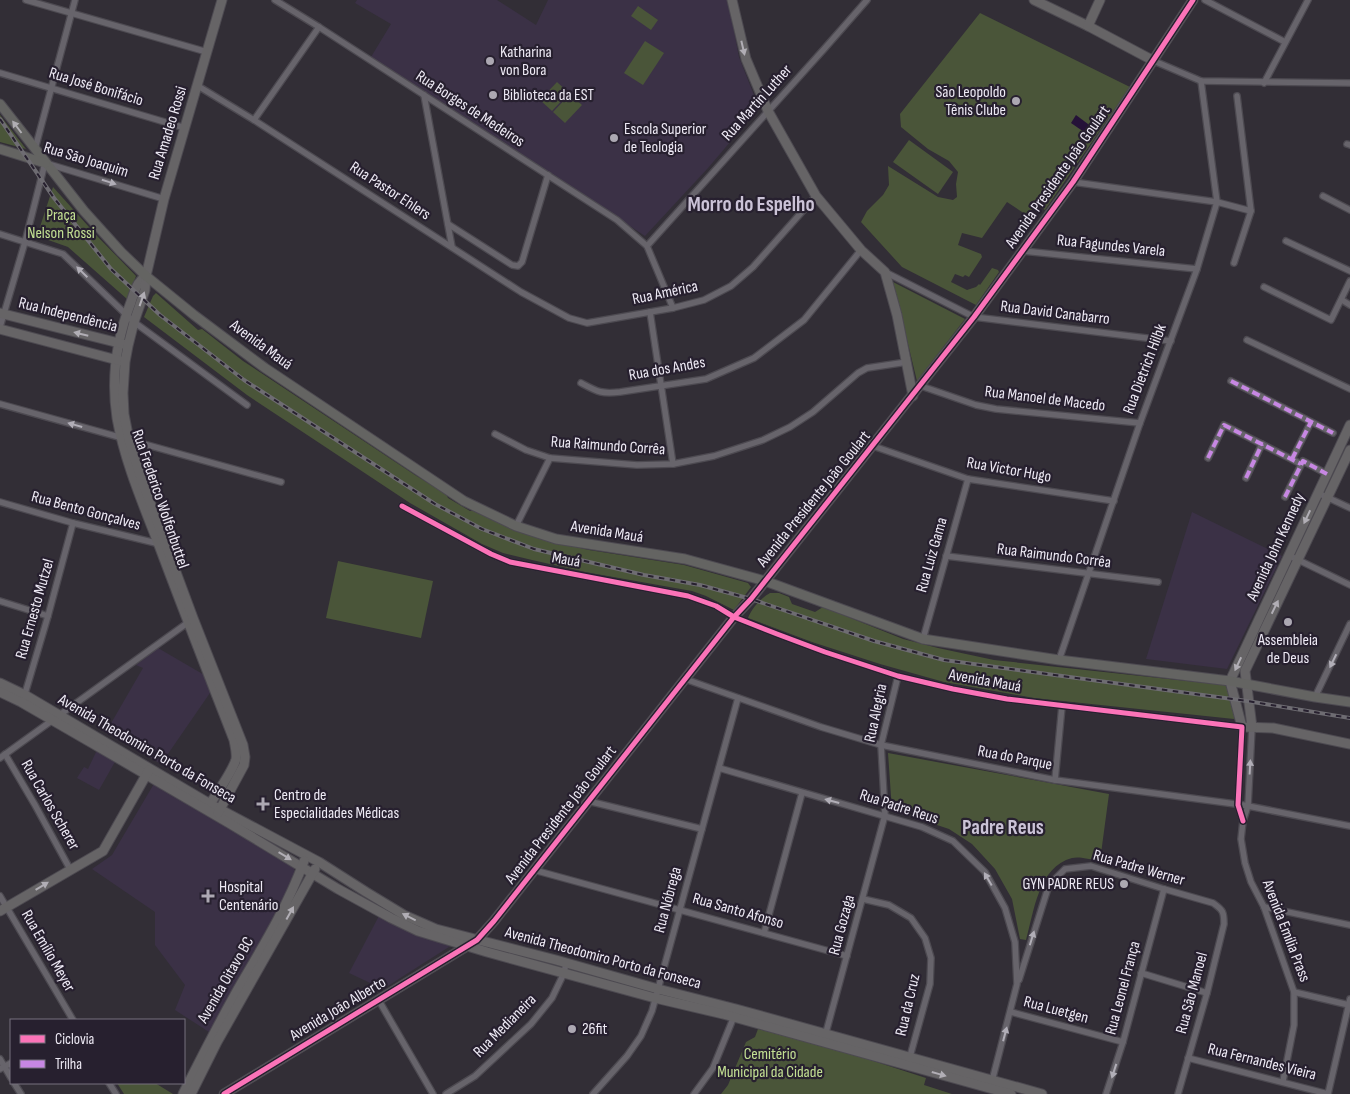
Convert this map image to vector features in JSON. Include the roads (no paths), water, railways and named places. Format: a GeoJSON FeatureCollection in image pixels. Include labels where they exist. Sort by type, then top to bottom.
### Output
{"type":"FeatureCollection","features":[{"type":"Feature","properties":{"kind":"main road","name":"Avenida Mauá"},"geometry":{"type":"LineString","coordinates":[[0,104],[84,211],[121,252],[146,276],[194,316],[265,368],[464,501],[516,526],[556,539],[684,559],[765,581],[923,639],[1059,660],[1230,681],[1350,702]]}},
{"type":"Feature","properties":{"kind":"main road","name":"Rua São Joaquim"},"geometry":{"type":"LineString","coordinates":[[0,149],[45,163]]}},
{"type":"Feature","properties":{"kind":"street"},"geometry":{"type":"LineString","coordinates":[[26,0],[207,52]]}},
{"type":"Feature","properties":{"kind":"street"},"geometry":{"type":"LineString","coordinates":[[35,149],[75,0]]}},
{"type":"Feature","properties":{"kind":"street","name":"Rua Amadeo Rossi"},"geometry":{"type":"LineString","coordinates":[[146,276],[164,199],[222,0]]}},
{"type":"Feature","properties":{"kind":"street","name":"Rua Borges de Medeiros"},"geometry":{"type":"LineString","coordinates":[[275,0],[319,26],[617,220],[647,246]]}},
{"type":"Feature","properties":{"kind":"street"},"geometry":{"type":"LineString","coordinates":[[732,0],[746,59],[768,111],[816,196],[861,250],[885,272],[897,315],[913,396]]}},
{"type":"Feature","properties":{"kind":"street","name":"Rua Martin Luther"},"geometry":{"type":"LineString","coordinates":[[647,246],[867,0]]}},
{"type":"Feature","properties":{"kind":"street"},"geometry":{"type":"LineString","coordinates":[[1034,0],[1154,61],[1201,81],[1350,84]]}},
{"type":"Feature","properties":{"kind":"street"},"geometry":{"type":"LineString","coordinates":[[1088,26],[1100,0]]}},
{"type":"Feature","properties":{"kind":"street","name":"Avenida Presidente João Goulart"},"geometry":{"type":"LineString","coordinates":[[477,940],[734,617],[751,599],[874,446],[974,317],[1073,182],[1193,0]]}},
{"type":"Feature","properties":{"kind":"street"},"geometry":{"type":"LineString","coordinates":[[1205,0],[1285,42]]}},
{"type":"Feature","properties":{"kind":"street"},"geometry":{"type":"LineString","coordinates":[[1264,83],[1308,0]]}},
{"type":"Feature","properties":{"kind":"street"},"geometry":{"type":"LineString","coordinates":[[254,120],[319,26]]}},
{"type":"Feature","properties":{"kind":"street","name":"Rua José Bonifácio"},"geometry":{"type":"LineString","coordinates":[[0,73],[185,128]]}},
{"type":"Feature","properties":{"kind":"street","name":"Rua Dietrich Hilbk"},"geometry":{"type":"LineString","coordinates":[[1059,660],[1140,423],[1197,269],[1217,202],[1201,81]]}},
{"type":"Feature","properties":{"kind":"street","name":"Rua Pastor Ehlers"},"geometry":{"type":"LineString","coordinates":[[198,86],[521,292],[568,318]]}},
{"type":"Feature","properties":{"kind":"street"},"geometry":{"type":"LineString","coordinates":[[424,95],[452,247]]}},
{"type":"Feature","properties":{"kind":"street"},"geometry":{"type":"LineString","coordinates":[[1234,263],[1251,211],[1237,96]]}},
{"type":"Feature","properties":{"kind":"street"},"geometry":{"type":"LineString","coordinates":[[0,328],[2,314],[25,242],[45,163]]}},
{"type":"Feature","properties":{"kind":"street","name":"Rua São Joaquim"},"geometry":{"type":"LineString","coordinates":[[45,163],[164,199]]}},
{"type":"Feature","properties":{"kind":"street"},"geometry":{"type":"LineString","coordinates":[[448,224],[512,265],[518,266],[522,262],[548,175]]}},
{"type":"Feature","properties":{"kind":"street"},"geometry":{"type":"LineString","coordinates":[[1073,182],[1217,202],[1251,211]]}},
{"type":"Feature","properties":{"kind":"street","name":"Rua América"},"geometry":{"type":"LineString","coordinates":[[568,318],[587,323],[673,308],[704,300],[731,286],[753,267],[816,196]]}},
{"type":"Feature","properties":{"kind":"street"},"geometry":{"type":"LineString","coordinates":[[1323,196],[1350,210]]}},
{"type":"Feature","properties":{"kind":"street"},"geometry":{"type":"LineString","coordinates":[[0,234],[63,254],[134,322],[247,406]]}},
{"type":"Feature","properties":{"kind":"street"},"geometry":{"type":"LineString","coordinates":[[1286,241],[1350,271]]}},
{"type":"Feature","properties":{"kind":"street"},"geometry":{"type":"LineString","coordinates":[[647,246],[673,308]]}},
{"type":"Feature","properties":{"kind":"street","name":"Rua dos Andes"},"geometry":{"type":"LineString","coordinates":[[581,383],[598,392],[606,393],[706,379],[754,358],[804,320],[861,250]]}},
{"type":"Feature","properties":{"kind":"street","name":"Rua Fagundes Varela"},"geometry":{"type":"LineString","coordinates":[[1023,251],[1197,269]]}},
{"type":"Feature","properties":{"kind":"street","name":"Rua David Canabarro"},"geometry":{"type":"LineString","coordinates":[[885,272],[974,317],[1171,341]]}},
{"type":"Feature","properties":{"kind":"street","name":"Rua Frederico Wolfenbuttel"},"geometry":{"type":"LineString","coordinates":[[146,276],[138,284],[126,315],[121,361],[125,439],[190,620],[242,745],[245,757],[244,765],[218,813]]}},
{"type":"Feature","properties":{"kind":"street","name":"Rua Frederico Wolfenbuttel"},"geometry":{"type":"LineString","coordinates":[[124,345],[145,290],[146,276]]}},
{"type":"Feature","properties":{"kind":"street"},"geometry":{"type":"LineString","coordinates":[[1264,287],[1332,320],[1350,281]]}},
{"type":"Feature","properties":{"kind":"street"},"geometry":{"type":"LineString","coordinates":[[1342,300],[1350,305]]}},
{"type":"Feature","properties":{"kind":"street"},"geometry":{"type":"LineString","coordinates":[[650,312],[673,464]]}},
{"type":"Feature","properties":{"kind":"street","name":"Rua Independência"},"geometry":{"type":"LineString","coordinates":[[2,314],[124,345]]}},
{"type":"Feature","properties":{"kind":"street","name":"Rua Independência"},"geometry":{"type":"LineString","coordinates":[[0,328],[121,361]]}},
{"type":"Feature","properties":{"kind":"street"},"geometry":{"type":"LineString","coordinates":[[1247,340],[1350,389]]}},
{"type":"Feature","properties":{"kind":"street","name":"Rua Raimundo Corrêa"},"geometry":{"type":"LineString","coordinates":[[495,434],[526,450],[550,458],[637,465],[673,464],[714,456],[763,440],[790,427],[813,412],[858,373],[867,368],[907,362]]}},
{"type":"Feature","properties":{"kind":"street"},"geometry":{"type":"LineString","coordinates":[[1231,381],[1333,433]]}},
{"type":"Feature","properties":{"kind":"street","name":"Rua Manoel de Macedo"},"geometry":{"type":"LineString","coordinates":[[921,386],[976,405],[996,409],[1140,423]]}},
{"type":"Feature","properties":{"kind":"street"},"geometry":{"type":"LineString","coordinates":[[0,404],[281,482]]}},
{"type":"Feature","properties":{"kind":"street"},"geometry":{"type":"LineString","coordinates":[[1292,459],[1311,422]]}},
{"type":"Feature","properties":{"kind":"street"},"geometry":{"type":"LineString","coordinates":[[1208,458],[1224,425],[1301,464]]}},
{"type":"Feature","properties":{"kind":"street","name":"Avenida John Kennedy"},"geometry":{"type":"LineString","coordinates":[[1230,681],[1288,555],[1349,431]]}},
{"type":"Feature","properties":{"kind":"street"},"geometry":{"type":"LineString","coordinates":[[1246,478],[1262,444]]}},
{"type":"Feature","properties":{"kind":"street","name":"Rua Victor Hugo"},"geometry":{"type":"LineString","coordinates":[[874,446],[968,479],[1114,501]]}},
{"type":"Feature","properties":{"kind":"street","name":"Avenida John Kennedy"},"geometry":{"type":"LineString","coordinates":[[1247,684],[1245,671],[1350,450]]}},
{"type":"Feature","properties":{"kind":"street"},"geometry":{"type":"LineString","coordinates":[[516,526],[550,458]]}},
{"type":"Feature","properties":{"kind":"street"},"geometry":{"type":"LineString","coordinates":[[1285,497],[1303,461],[1327,474]]}},
{"type":"Feature","properties":{"kind":"street","name":"Rua Luiz Gama"},"geometry":{"type":"LineString","coordinates":[[923,639],[968,479]]}},
{"type":"Feature","properties":{"kind":"street"},"geometry":{"type":"LineString","coordinates":[[1318,493],[1350,508]]}},
{"type":"Feature","properties":{"kind":"street","name":"Rua Bento Gonçalves"},"geometry":{"type":"LineString","coordinates":[[0,502],[72,523],[162,544]]}},
{"type":"Feature","properties":{"kind":"street","name":"Mauá"},"geometry":{"type":"LineString","coordinates":[[402,506],[491,554],[510,562],[688,596],[716,606],[734,617]]}},
{"type":"Feature","properties":{"kind":"street","name":"Rua Ernesto Mutzel"},"geometry":{"type":"LineString","coordinates":[[23,698],[48,616],[72,523]]}},
{"type":"Feature","properties":{"kind":"street"},"geometry":{"type":"LineString","coordinates":[[1288,555],[1350,585]]}},
{"type":"Feature","properties":{"kind":"street","name":"Rua Raimundo Corrêa"},"geometry":{"type":"LineString","coordinates":[[946,556],[1158,582]]}},
{"type":"Feature","properties":{"kind":"street"},"geometry":{"type":"LineString","coordinates":[[0,602],[48,616]]}},
{"type":"Feature","properties":{"kind":"street","name":"Avenida Mauá"},"geometry":{"type":"LineString","coordinates":[[734,617],[825,652],[898,676],[953,689],[1006,699],[1062,706],[1273,728],[1350,744]]}},
{"type":"Feature","properties":{"kind":"street"},"geometry":{"type":"LineString","coordinates":[[2,756],[190,620]]}},
{"type":"Feature","properties":{"kind":"street"},"geometry":{"type":"LineString","coordinates":[[1315,697],[1350,624]]}},
{"type":"Feature","properties":{"kind":"street","name":"Rua Alegria"},"geometry":{"type":"LineString","coordinates":[[885,815],[881,745],[898,676]]}},
{"type":"Feature","properties":{"kind":"street","name":"Rua do Parque"},"geometry":{"type":"LineString","coordinates":[[685,679],[821,727],[881,745],[1055,780],[1248,806],[1350,826]]}},
{"type":"Feature","properties":{"kind":"street","name":"Avenida Emília Prass"},"geometry":{"type":"LineString","coordinates":[[1230,681],[1242,726],[1238,805],[1243,820]]}},
{"type":"Feature","properties":{"kind":"street","name":"Avenida Theodomiro Porto da Fonseca"},"geometry":{"type":"LineString","coordinates":[[0,683],[218,813],[260,841],[361,902],[404,925],[435,933],[477,940],[500,950],[536,960],[564,973],[589,974]]}},
{"type":"Feature","properties":{"kind":"street","name":"Avenida Emília Prass"},"geometry":{"type":"LineString","coordinates":[[1247,684],[1252,727],[1248,806],[1243,820],[1242,839],[1245,863],[1251,882],[1264,907],[1294,992],[1294,1025],[1283,1081]]}},
{"type":"Feature","properties":{"kind":"street","name":"Rua Frederico Wolfenbuttel"},"geometry":{"type":"LineString","coordinates":[[208,807],[234,766],[236,758],[234,740],[218,691]]}},
{"type":"Feature","properties":{"kind":"street","name":"Avenida Theodomiro Porto da Fonseca"},"geometry":{"type":"LineString","coordinates":[[0,692],[23,698]]}},
{"type":"Feature","properties":{"kind":"street","name":"Rua Nóbrega"},"geometry":{"type":"LineString","coordinates":[[598,1093],[641,1036],[652,1011],[738,698]]}},
{"type":"Feature","properties":{"kind":"street"},"geometry":{"type":"LineString","coordinates":[[1055,780],[1062,706]]}},
{"type":"Feature","properties":{"kind":"street","name":"Rua Carlos Scherer"},"geometry":{"type":"LineString","coordinates":[[2,756],[35,805],[70,869]]}},
{"type":"Feature","properties":{"kind":"street","name":"Rua Padre Reus"},"geometry":{"type":"LineString","coordinates":[[719,768],[922,827],[953,841],[985,872],[1005,908],[1015,942],[1017,984],[991,1085]]}},
{"type":"Feature","properties":{"kind":"street"},"geometry":{"type":"LineString","coordinates":[[3,909],[104,851],[148,772]]}},
{"type":"Feature","properties":{"kind":"street"},"geometry":{"type":"LineString","coordinates":[[764,933],[802,793]]}},
{"type":"Feature","properties":{"kind":"street"},"geometry":{"type":"LineString","coordinates":[[588,801],[702,829]]}},
{"type":"Feature","properties":{"kind":"street","name":"Avenida Theodomiro Porto da Fonseca"},"geometry":{"type":"LineString","coordinates":[[218,813],[265,832],[306,854],[435,933],[466,946],[500,950]]}},
{"type":"Feature","properties":{"kind":"street","name":"Rua Gozaga"},"geometry":{"type":"LineString","coordinates":[[825,1038],[885,815]]}},
{"type":"Feature","properties":{"kind":"street"},"geometry":{"type":"LineString","coordinates":[[260,841],[265,832]]}},
{"type":"Feature","properties":{"kind":"street","name":"Avenida Oitavo BC"},"geometry":{"type":"LineString","coordinates":[[190,1093],[210,1038],[273,927],[298,878],[306,854]]}},
{"type":"Feature","properties":{"kind":"street","name":"Avenida Oitavo BC"},"geometry":{"type":"LineString","coordinates":[[200,1068],[217,1042],[319,862]]}},
{"type":"Feature","properties":{"kind":"street","name":"Rua Padre Werner"},"geometry":{"type":"LineString","coordinates":[[1017,984],[1049,885],[1066,869],[1091,866],[1213,903]]}},
{"type":"Feature","properties":{"kind":"street","name":"Rua Santo Afonso"},"geometry":{"type":"LineString","coordinates":[[534,870],[848,956]]}},
{"type":"Feature","properties":{"kind":"street","name":"Rua Leonel França"},"geometry":{"type":"LineString","coordinates":[[1106,1094],[1123,1042],[1164,889]]}},
{"type":"Feature","properties":{"kind":"street"},"geometry":{"type":"LineString","coordinates":[[361,902],[366,892]]}},
{"type":"Feature","properties":{"kind":"street","name":"Rua Emílio Meyer"},"geometry":{"type":"LineString","coordinates":[[0,896],[3,909],[72,1019]]}},
{"type":"Feature","properties":{"kind":"street","name":"Rua da Cruz"},"geometry":{"type":"LineString","coordinates":[[863,899],[889,905],[911,918],[925,938],[931,958],[930,984],[909,1061]]}},
{"type":"Feature","properties":{"kind":"street","name":"Rua São Manoel"},"geometry":{"type":"LineString","coordinates":[[1178,1094],[1207,993],[1224,924],[1224,914],[1213,903]]}},
{"type":"Feature","properties":{"kind":"street"},"geometry":{"type":"LineString","coordinates":[[383,914],[388,905]]}},
{"type":"Feature","properties":{"kind":"street"},"geometry":{"type":"LineString","coordinates":[[1264,907],[1350,925]]}},
{"type":"Feature","properties":{"kind":"street","name":"Avenida João Alberto"},"geometry":{"type":"LineString","coordinates":[[224,1094],[477,940]]}},
{"type":"Feature","properties":{"kind":"street","name":"Avenida Theodomiro Porto da Fonseca"},"geometry":{"type":"LineString","coordinates":[[536,960],[566,963],[589,974],[656,994],[735,1013],[991,1085],[1042,1094]]}},
{"type":"Feature","properties":{"kind":"street","name":"Rua Medianeira"},"geometry":{"type":"LineString","coordinates":[[446,1094],[475,1076],[531,1024],[552,998],[564,973],[566,963]]}},
{"type":"Feature","properties":{"kind":"street"},"geometry":{"type":"LineString","coordinates":[[1141,973],[1207,993]]}},
{"type":"Feature","properties":{"kind":"street"},"geometry":{"type":"LineString","coordinates":[[1294,992],[1349,1002],[1328,1094]]}},
{"type":"Feature","properties":{"kind":"street"},"geometry":{"type":"LineString","coordinates":[[378,999],[434,1094]]}},
{"type":"Feature","properties":{"kind":"street","name":"Rua Luetgen"},"geometry":{"type":"LineString","coordinates":[[1011,1012],[1123,1042]]}},
{"type":"Feature","properties":{"kind":"street"},"geometry":{"type":"LineString","coordinates":[[694,1094],[713,1068],[735,1013]]}},
{"type":"Feature","properties":{"kind":"street"},"geometry":{"type":"LineString","coordinates":[[0,1058],[2,1068]]}},
{"type":"Feature","properties":{"kind":"street","name":"Rua Fernandes Vieira"},"geometry":{"type":"LineString","coordinates":[[1188,1058],[1328,1094]]}},
{"type":"Feature","properties":{"kind":"street","name":"Avenida Theodomiro Porto da Fonseca"},"geometry":{"type":"LineString","coordinates":[[991,1085],[1010,1094]]}},
{"type":"Feature","properties":{"kind":"railway"},"geometry":{"type":"LineString","coordinates":[[0,119],[54,198],[111,269],[160,315],[244,380],[435,504],[482,529],[534,549],[644,575],[700,585],[751,599],[874,641],[944,660],[1247,701],[1350,718]]}},
{"type":"Feature","properties":{"kind":"place","name":"Katharina von Bora"},"geometry":{"type":"Point","coordinates":[490,61]}},
{"type":"Feature","properties":{"kind":"place","name":"Biblioteca da EST"},"geometry":{"type":"Point","coordinates":[493,95]}},
{"type":"Feature","properties":{"kind":"place","name":"São Leopoldo Tênis Clube"},"geometry":{"type":"Point","coordinates":[1016,101]}},
{"type":"Feature","properties":{"kind":"place","name":"Escola Superior de Teologia"},"geometry":{"type":"Point","coordinates":[614,138]}},
{"type":"Feature","properties":{"kind":"place","name":"Assembleia de Deus"},"geometry":{"type":"Point","coordinates":[1288,622]}},
{"type":"Feature","properties":{"kind":"place","name":"Centro de Especialidades Médicas"},"geometry":{"type":"Point","coordinates":[263,804]}},
{"type":"Feature","properties":{"kind":"place","name":"GYN PADRE REUS"},"geometry":{"type":"Point","coordinates":[1124,884]}},
{"type":"Feature","properties":{"kind":"place","name":"Hospital Centenário"},"geometry":{"type":"Point","coordinates":[208,896]}},
{"type":"Feature","properties":{"kind":"place","name":"26fit"},"geometry":{"type":"Point","coordinates":[572,1029]}},
{"type":"Feature","properties":{"kind":"district","name":"Morro do Espelho"},"geometry":{"type":"Point","coordinates":[751,204]}},
{"type":"Feature","properties":{"kind":"district","name":"Padre Reus"},"geometry":{"type":"Point","coordinates":[1003,827]}},
{"type":"Feature","properties":{"kind":"park label","name":"Praça Nelson Rossi"},"geometry":{"type":"Point","coordinates":[61,224]}},
{"type":"Feature","properties":{"kind":"park label","name":"Cemitério Municipal da Cidade"},"geometry":{"type":"Point","coordinates":[770,1063]}}]}
